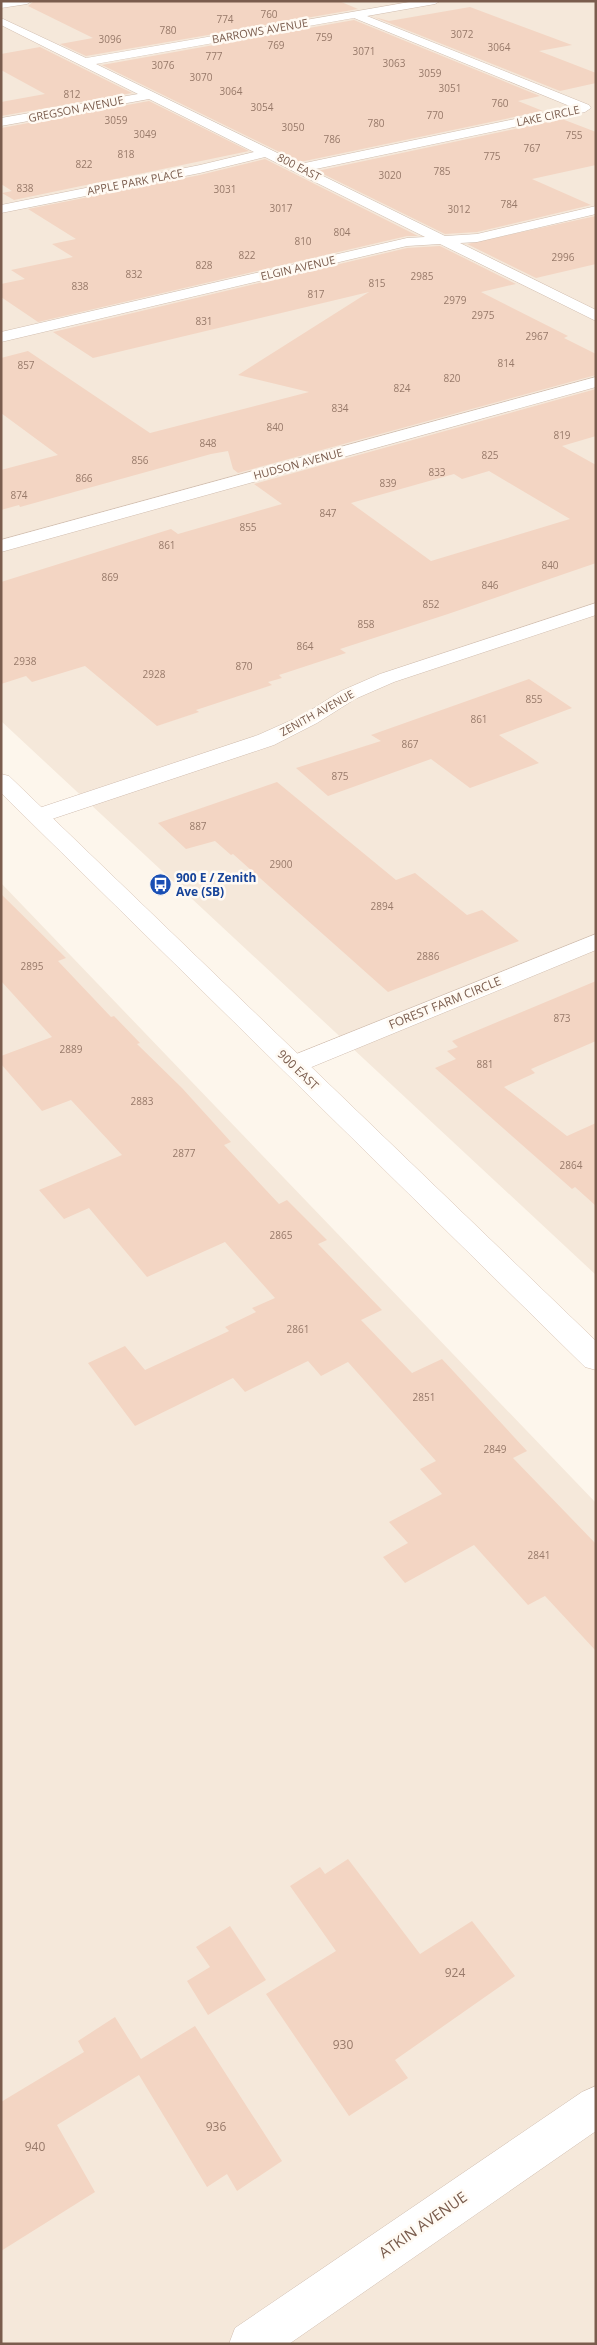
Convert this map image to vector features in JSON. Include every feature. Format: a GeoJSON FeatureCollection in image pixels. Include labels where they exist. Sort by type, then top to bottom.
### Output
{"type":"FeatureCollection","features":[{"type":"Feature","properties":{"kind":"street"},"geometry":{"type":"LineString","coordinates":[[1,5],[27,1]]}},
{"type":"Feature","properties":{"kind":"street","name":"BARROWS AVENUE"},"geometry":{"type":"LineString","coordinates":[[84,62],[435,1]]}},
{"type":"Feature","properties":{"kind":"street","name":"LAKE CIRCLE"},"geometry":{"type":"LineString","coordinates":[[300,168],[585,108],[354,15]]}},
{"type":"Feature","properties":{"kind":"street","name":"800 EAST"},"geometry":{"type":"LineString","coordinates":[[1,21],[596,316]]}},
{"type":"Feature","properties":{"kind":"street","name":"GREGSON AVENUE"},"geometry":{"type":"LineString","coordinates":[[1,122],[151,95]]}},
{"type":"Feature","properties":{"kind":"street","name":"APPLE PARK PLACE"},"geometry":{"type":"LineString","coordinates":[[1,209],[200,169],[268,152]]}},
{"type":"Feature","properties":{"kind":"street","name":"ELGIN AVENUE"},"geometry":{"type":"LineString","coordinates":[[1,336],[407,242],[477,238],[596,210]]}},
{"type":"Feature","properties":{"kind":"street","name":"HUDSON AVENUE"},"geometry":{"type":"LineString","coordinates":[[1,546],[596,382]]}},
{"type":"Feature","properties":{"kind":"street","name":"ZENITH AVENUE"},"geometry":{"type":"LineString","coordinates":[[38,816],[266,740],[310,720],[348,695],[387,678],[596,609]]}},
{"type":"Feature","properties":{"kind":"street","name":"900 EAST"},"geometry":{"type":"LineString","coordinates":[[1,781],[596,1359]]}},
{"type":"Feature","properties":{"kind":"street","name":"FOREST FARM CIRCLE"},"geometry":{"type":"LineString","coordinates":[[293,1065],[596,942]]}},
{"type":"Feature","properties":{"kind":"street","name":"ATKIN AVENUE"},"geometry":{"type":"LineString","coordinates":[[251,2344],[596,2106]]}},
{"type":"Feature","properties":{"kind":"shaded area"},"geometry":{"type":"Polygon","coordinates":[[[1,1],[596,1],[596,1275],[1,721],[1,1]]]}},
{"type":"Feature","properties":{"kind":"shaded area"},"geometry":{"type":"Polygon","coordinates":[[[1,883],[596,1503],[596,2344],[1,2344],[1,883]]]}},
{"type":"Feature","properties":{"kind":"building"},"geometry":{"type":"Polygon","coordinates":[[[34,1],[339,1],[358,9],[86,56],[60,44],[93,38],[28,6],[34,1]]]}},
{"type":"Feature","properties":{"kind":"building"},"geometry":{"type":"Polygon","coordinates":[[[470,7],[572,45],[539,51],[596,73],[596,83],[560,91],[374,17],[389,21],[470,7]]]}},
{"type":"Feature","properties":{"kind":"building"},"geometry":{"type":"Polygon","coordinates":[[[354,20],[540,96],[518,101],[543,111],[300,162],[102,65],[354,20]]]}},
{"type":"Feature","properties":{"kind":"building"},"geometry":{"type":"Polygon","coordinates":[[[40,47],[132,93],[1,116],[1,102],[45,94],[1,70],[1,54],[40,47]]]}},
{"type":"Feature","properties":{"kind":"building"},"geometry":{"type":"Polygon","coordinates":[[[149,101],[249,151],[14,200],[2,193],[12,191],[1,184],[1,128],[149,101]]]}},
{"type":"Feature","properties":{"kind":"building"},"geometry":{"type":"Polygon","coordinates":[[[562,119],[596,132],[596,165],[532,179],[591,205],[477,232],[445,234],[317,171],[562,119]]]}},
{"type":"Feature","properties":{"kind":"building"},"geometry":{"type":"Polygon","coordinates":[[[265,159],[418,236],[407,236],[38,322],[1,297],[1,284],[25,279],[11,270],[73,257],[52,244],[76,239],[28,209],[200,175],[265,159]]]}},
{"type":"Feature","properties":{"kind":"building"},"geometry":{"type":"Polygon","coordinates":[[[596,216],[596,264],[536,278],[467,244],[596,216]]]}},
{"type":"Feature","properties":{"kind":"building"},"geometry":{"type":"Polygon","coordinates":[[[440,246],[516,284],[481,292],[568,336],[564,338],[596,354],[596,375],[238,473],[233,469],[228,451],[211,454],[20,507],[19,505],[1,510],[1,470],[58,455],[1,413],[1,358],[28,351],[150,433],[309,392],[238,375],[369,292],[93,358],[53,332],[407,248],[440,246]]]}},
{"type":"Feature","properties":{"kind":"building"},"geometry":{"type":"Polygon","coordinates":[[[596,389],[596,436],[562,446],[596,465],[596,563],[340,649],[346,653],[279,675],[282,678],[268,682],[272,685],[196,710],[199,712],[157,726],[85,666],[32,682],[26,676],[1,684],[1,582],[171,529],[178,534],[282,504],[254,484],[596,389]],[[489,471],[462,479],[454,474],[351,503],[431,561],[570,519],[489,471]]]}},
{"type":"Feature","properties":{"kind":"building"},"geometry":{"type":"Polygon","coordinates":[[[529,679],[572,708],[499,735],[539,763],[470,788],[431,759],[328,796],[296,768],[381,741],[371,735],[529,679]]]}},
{"type":"Feature","properties":{"kind":"building"},"geometry":{"type":"Polygon","coordinates":[[[277,782],[396,880],[415,873],[467,915],[482,910],[519,941],[388,992],[233,854],[231,855],[215,841],[186,849],[158,823],[277,782]]]}},
{"type":"Feature","properties":{"kind":"building"},"geometry":{"type":"Polygon","coordinates":[[[1,894],[66,958],[58,961],[111,1017],[114,1016],[140,1043],[137,1044],[182,1088],[231,1142],[224,1145],[279,1204],[287,1200],[327,1240],[318,1244],[382,1310],[361,1320],[412,1373],[442,1359],[527,1451],[513,1458],[596,1544],[596,1651],[545,1596],[528,1605],[474,1545],[405,1583],[383,1557],[408,1543],[389,1522],[442,1494],[420,1469],[436,1461],[348,1362],[321,1376],[308,1361],[245,1392],[233,1378],[135,1426],[88,1363],[125,1346],[145,1370],[229,1331],[225,1327],[256,1312],[252,1308],[275,1298],[225,1242],[147,1277],[89,1208],[64,1219],[39,1190],[122,1155],[71,1100],[42,1111],[1,1064],[1,1056],[52,1037],[1,981],[1,894]]]}},
{"type":"Feature","properties":{"kind":"building"},"geometry":{"type":"Polygon","coordinates":[[[596,981],[596,1041],[531,1069],[535,1073],[504,1087],[567,1136],[596,1123],[596,1206],[575,1187],[572,1189],[435,1068],[456,1059],[447,1051],[458,1047],[452,1041],[596,981]]]}},
{"type":"Feature","properties":{"kind":"building"},"geometry":{"type":"Polygon","coordinates":[[[348,1859],[420,1954],[472,1921],[515,1976],[395,2060],[408,2078],[349,2116],[266,1994],[336,1951],[290,1886],[320,1867],[325,1874],[348,1859]]]}},
{"type":"Feature","properties":{"kind":"building"},"geometry":{"type":"Polygon","coordinates":[[[230,1926],[266,1980],[208,2015],[187,1981],[210,1967],[196,1947],[230,1926]]]}},
{"type":"Feature","properties":{"kind":"building"},"geometry":{"type":"Polygon","coordinates":[[[115,2017],[141,2059],[195,2026],[282,2161],[237,2191],[227,2174],[207,2187],[139,2075],[57,2125],[95,2192],[1,2251],[1,2102],[84,2052],[78,2041],[115,2017]]]}},
{"type":"Feature","properties":{"kind":"place","name":"900 E / Zenith Ave (SB)"},"geometry":{"type":"Point","coordinates":[160,885]}}]}
